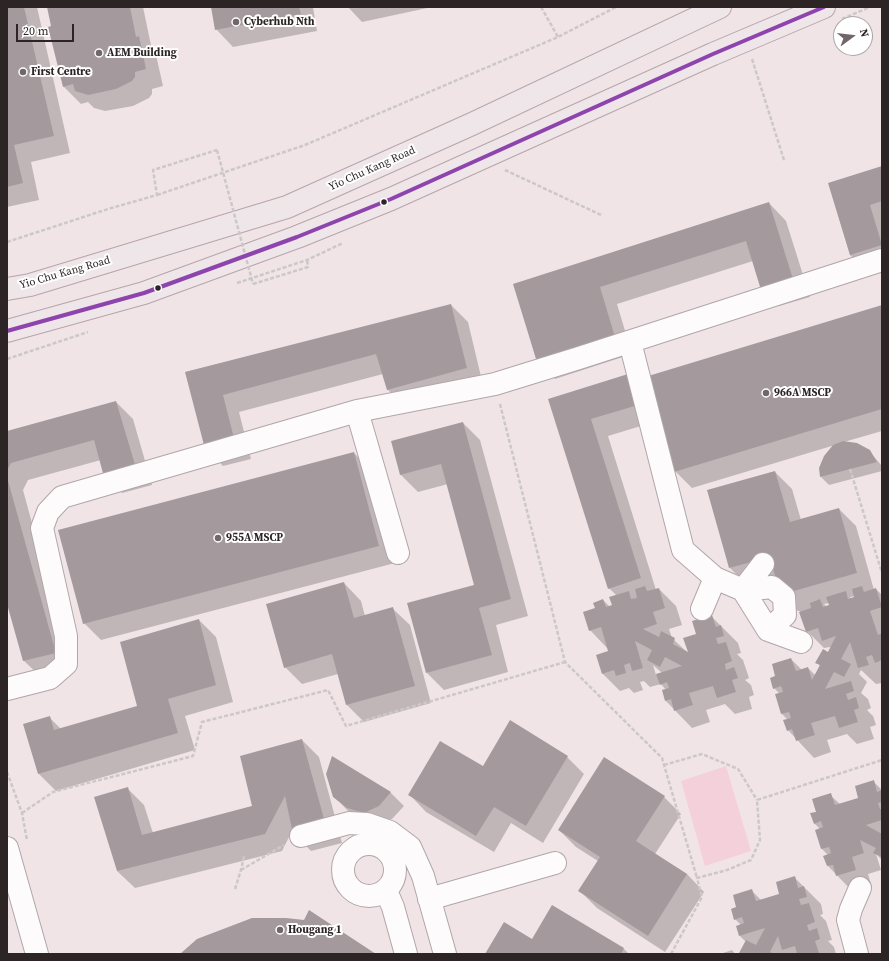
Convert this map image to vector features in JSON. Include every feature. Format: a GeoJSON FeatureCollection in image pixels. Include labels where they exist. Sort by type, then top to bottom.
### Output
{"type":"FeatureCollection","features":[{"type":"Feature","properties":{"kind":"main road","name":"Yio Chu Kang Road"},"geometry":{"type":"LineString","coordinates":[[7,289],[30,285],[287,207],[472,124],[720,7]]}},
{"type":"Feature","properties":{"kind":"main road"},"geometry":{"type":"LineString","coordinates":[[7,331],[144,293],[297,237],[391,199],[713,54],[824,7]]}},
{"type":"Feature","properties":{"kind":"street"},"geometry":{"type":"LineString","coordinates":[[7,690],[50,678],[66,664],[66,636],[42,528],[48,512],[62,497],[357,411],[495,384],[882,260]]}},
{"type":"Feature","properties":{"kind":"street"},"geometry":{"type":"LineString","coordinates":[[630,342],[683,550],[715,578],[743,590],[772,586],[784,597],[785,615],[768,630]]}},
{"type":"Feature","properties":{"kind":"street"},"geometry":{"type":"LineString","coordinates":[[357,411],[398,552]]}},
{"type":"Feature","properties":{"kind":"street"},"geometry":{"type":"LineString","coordinates":[[743,590],[763,564]]}},
{"type":"Feature","properties":{"kind":"street"},"geometry":{"type":"LineString","coordinates":[[702,609],[715,578]]}},
{"type":"Feature","properties":{"kind":"street"},"geometry":{"type":"LineString","coordinates":[[743,590],[768,630],[801,642]]}},
{"type":"Feature","properties":{"kind":"street"},"geometry":{"type":"LineString","coordinates":[[301,836],[349,823],[367,824],[390,832],[410,847],[423,876],[445,954]]}},
{"type":"Feature","properties":{"kind":"street"},"geometry":{"type":"LineString","coordinates":[[7,848],[37,954]]}},
{"type":"Feature","properties":{"kind":"street"},"geometry":{"type":"LineString","coordinates":[[429,899],[555,863]]}},
{"type":"Feature","properties":{"kind":"street"},"geometry":{"type":"LineString","coordinates":[[857,954],[848,920],[860,888]]}},
{"type":"Feature","properties":{"kind":"street"},"geometry":{"type":"LineString","coordinates":[[386,891],[393,907],[406,954]]}},
{"type":"Feature","properties":{"kind":"path"},"geometry":{"type":"LineString","coordinates":[[541,7],[558,37]]}},
{"type":"Feature","properties":{"kind":"path"},"geometry":{"type":"LineString","coordinates":[[7,242],[305,145],[558,37],[616,7]]}},
{"type":"Feature","properties":{"kind":"path"},"geometry":{"type":"LineString","coordinates":[[752,58],[784,160]]}},
{"type":"Feature","properties":{"kind":"path"},"geometry":{"type":"LineString","coordinates":[[157,194],[153,170],[217,150],[253,284],[308,267],[307,260]]}},
{"type":"Feature","properties":{"kind":"path"},"geometry":{"type":"LineString","coordinates":[[503,169],[601,215]]}},
{"type":"Feature","properties":{"kind":"path"},"geometry":{"type":"LineString","coordinates":[[495,384],[565,662],[662,758],[702,898],[671,954]]}},
{"type":"Feature","properties":{"kind":"path"},"geometry":{"type":"LineString","coordinates":[[850,469],[882,573]]}},
{"type":"Feature","properties":{"kind":"path"},"geometry":{"type":"LineString","coordinates":[[7,772],[22,813],[53,792],[193,756],[202,722],[328,690],[346,726],[565,662]]}},
{"type":"Feature","properties":{"kind":"path"},"geometry":{"type":"LineString","coordinates":[[664,765],[702,754],[738,769],[757,800],[760,840],[751,860],[727,870],[697,878]]}},
{"type":"Feature","properties":{"kind":"path"},"geometry":{"type":"LineString","coordinates":[[757,800],[882,760]]}},
{"type":"Feature","properties":{"kind":"path"},"geometry":{"type":"LineString","coordinates":[[242,870],[301,836]]}},
{"type":"Feature","properties":{"kind":"path"},"geometry":{"type":"LineString","coordinates":[[235,888],[242,870],[244,856]]}},
{"type":"Feature","properties":{"kind":"shaded area"},"geometry":{"type":"Polygon","coordinates":[[[726,766],[751,851],[705,866],[681,781],[726,766]]]}},
{"type":"Feature","properties":{"kind":"building","name":"First Centre"},"geometry":{"type":"Polygon","coordinates":[[[7,7],[24,7],[54,136],[14,145],[23,183],[7,187],[7,7]]]}},
{"type":"Feature","properties":{"kind":"building","name":"AEM Building"},"geometry":{"type":"Polygon","coordinates":[[[47,7],[130,7],[136,37],[139,36],[146,69],[135,72],[135,77],[132,81],[116,89],[88,95],[75,91],[73,84],[63,87],[48,27],[51,26],[47,7]]]}},
{"type":"Feature","properties":{"kind":"building","name":"Cyberhub Nth"},"geometry":{"type":"Polygon","coordinates":[[[211,7],[299,7],[301,14],[215,30],[211,7]]]}},
{"type":"Feature","properties":{"kind":"building"},"geometry":{"type":"Polygon","coordinates":[[[882,166],[882,201],[870,205],[882,245],[850,255],[828,183],[882,166]]]}},
{"type":"Feature","properties":{"kind":"building"},"geometry":{"type":"Polygon","coordinates":[[[769,202],[793,279],[761,290],[746,241],[600,287],[615,337],[537,362],[513,284],[769,202]]]}},
{"type":"Feature","properties":{"kind":"building"},"geometry":{"type":"Polygon","coordinates":[[[451,304],[467,368],[387,390],[376,354],[223,395],[235,442],[205,449],[185,372],[451,304]]]}},
{"type":"Feature","properties":{"kind":"building","name":"966A MSCP"},"geometry":{"type":"Polygon","coordinates":[[[882,305],[882,409],[674,472],[645,377],[882,305]]]}},
{"type":"Feature","properties":{"kind":"building"},"geometry":{"type":"Polygon","coordinates":[[[628,374],[638,405],[591,419],[641,578],[608,589],[548,399],[628,374]]]}},
{"type":"Feature","properties":{"kind":"building"},"geometry":{"type":"Polygon","coordinates":[[[116,401],[136,468],[104,477],[94,440],[11,463],[7,471],[7,431],[116,401]]]}},
{"type":"Feature","properties":{"kind":"building"},"geometry":{"type":"Polygon","coordinates":[[[463,422],[511,599],[479,608],[492,655],[426,673],[407,603],[474,585],[441,464],[400,475],[391,441],[463,422]]]}},
{"type":"Feature","properties":{"kind":"building"},"geometry":{"type":"Polygon","coordinates":[[[843,441],[857,443],[870,450],[877,462],[820,477],[819,468],[824,456],[833,445],[843,441]]]}},
{"type":"Feature","properties":{"kind":"building","name":"955A MSCP"},"geometry":{"type":"Polygon","coordinates":[[[354,452],[379,546],[83,624],[58,530],[354,452]]]}},
{"type":"Feature","properties":{"kind":"building"},"geometry":{"type":"Polygon","coordinates":[[[775,471],[790,522],[839,508],[857,573],[780,595],[770,557],[729,568],[707,490],[775,471]]]}},
{"type":"Feature","properties":{"kind":"building"},"geometry":{"type":"Polygon","coordinates":[[[7,477],[56,653],[23,661],[7,604],[7,477]]]}},
{"type":"Feature","properties":{"kind":"building"},"geometry":{"type":"Polygon","coordinates":[[[344,582],[354,618],[393,607],[415,686],[346,705],[332,654],[284,668],[266,604],[344,582]]]}},
{"type":"Feature","properties":{"kind":"building"},"geometry":{"type":"Polygon","coordinates":[[[645,586],[647,591],[659,588],[665,608],[653,612],[657,624],[643,629],[659,637],[661,631],[675,638],[673,644],[688,652],[683,638],[696,634],[692,621],[712,615],[716,627],[721,625],[724,636],[716,638],[718,644],[726,642],[732,661],[725,664],[726,670],[734,667],[738,678],[732,680],[736,692],[717,698],[713,686],[689,693],[693,705],[674,711],[671,699],[665,701],[662,690],[669,688],[667,682],[660,685],[656,674],[682,666],[665,657],[660,667],[647,660],[652,650],[635,641],[643,668],[632,671],[630,663],[624,665],[626,673],[616,676],[614,670],[602,674],[596,655],[608,651],[601,627],[589,631],[583,612],[595,608],[593,603],[603,599],[606,607],[612,605],[609,597],[629,591],[631,599],[637,598],[635,589],[645,586]]]}},
{"type":"Feature","properties":{"kind":"building"},"geometry":{"type":"Polygon","coordinates":[[[862,586],[864,592],[876,588],[882,607],[870,611],[878,635],[882,633],[882,660],[875,663],[872,655],[866,657],[869,665],[858,668],[850,642],[841,659],[851,664],[844,677],[834,672],[825,689],[851,681],[854,691],[846,694],[848,700],[856,697],[859,708],[854,710],[858,722],[839,728],[835,716],[811,723],[815,735],[796,741],[792,729],[787,731],[783,720],[791,718],[789,712],[781,714],[775,694],[783,692],[781,686],[773,689],[770,678],[775,676],[772,664],[791,658],[796,671],[808,667],[812,680],[820,665],[815,663],[823,649],[828,652],[836,636],[822,641],[818,628],[806,632],[799,612],[811,608],[810,603],[820,599],[823,607],[829,605],[826,597],[846,591],[848,599],[854,597],[852,589],[862,586]]]}},
{"type":"Feature","properties":{"kind":"building"},"geometry":{"type":"Polygon","coordinates":[[[199,619],[216,685],[168,699],[178,733],[38,774],[23,724],[50,716],[54,730],[137,706],[120,642],[199,619]]]}},
{"type":"Feature","properties":{"kind":"building"},"geometry":{"type":"Polygon","coordinates":[[[510,720],[568,756],[526,826],[494,807],[476,836],[408,795],[440,741],[483,766],[510,720]]]}},
{"type":"Feature","properties":{"kind":"building"},"geometry":{"type":"Polygon","coordinates":[[[302,739],[326,826],[293,834],[285,796],[265,834],[117,871],[94,797],[128,787],[142,835],[252,806],[240,756],[302,739]]]}},
{"type":"Feature","properties":{"kind":"building"},"geometry":{"type":"Polygon","coordinates":[[[332,756],[391,792],[379,806],[364,813],[347,808],[333,797],[326,774],[332,756]]]}},
{"type":"Feature","properties":{"kind":"building"},"geometry":{"type":"Polygon","coordinates":[[[604,757],[665,796],[636,841],[687,874],[648,936],[578,891],[600,857],[558,830],[604,757]]]}},
{"type":"Feature","properties":{"kind":"building"},"geometry":{"type":"Polygon","coordinates":[[[874,780],[877,792],[882,790],[882,802],[878,803],[880,809],[882,809],[882,820],[866,825],[882,834],[882,857],[873,853],[876,848],[860,840],[864,853],[852,857],[856,870],[836,876],[833,865],[827,866],[823,856],[831,853],[829,847],[821,849],[815,830],[823,827],[821,821],[814,824],[810,813],[816,812],[812,799],[831,793],[835,805],[858,798],[855,786],[874,780]]]}},
{"type":"Feature","properties":{"kind":"building"},"geometry":{"type":"Polygon","coordinates":[[[795,876],[798,888],[804,886],[807,897],[799,899],[801,905],[809,903],[815,922],[807,925],[809,931],[817,928],[820,939],[815,941],[819,953],[797,954],[795,946],[782,950],[778,936],[770,952],[774,954],[739,953],[746,940],[756,945],[765,928],[739,936],[736,926],[744,923],[742,917],[734,920],[731,909],[736,907],[733,895],[752,889],[756,901],[779,894],[776,882],[795,876]]]}},
{"type":"Feature","properties":{"kind":"building"},"geometry":{"type":"Polygon","coordinates":[[[552,905],[624,948],[621,954],[485,954],[504,922],[532,939],[552,905]]]}},
{"type":"Feature","properties":{"kind":"building","name":"Hougang 1"},"geometry":{"type":"Polygon","coordinates":[[[309,910],[376,954],[180,954],[197,939],[252,918],[286,918],[304,920],[309,910]]]}},
{"type":"Feature","properties":{"kind":"transit line"},"geometry":{"type":"LineString","coordinates":[[7,331],[144,293],[297,237],[391,199],[713,54],[824,7]]}},
{"type":"Feature","properties":{"kind":"place","name":"Cyberhub Nth"},"geometry":{"type":"Point","coordinates":[236,22]}},
{"type":"Feature","properties":{"kind":"place","name":"AEM Building"},"geometry":{"type":"Point","coordinates":[99,53]}},
{"type":"Feature","properties":{"kind":"place","name":"First Centre"},"geometry":{"type":"Point","coordinates":[23,72]}},
{"type":"Feature","properties":{"kind":"place","name":"966A MSCP"},"geometry":{"type":"Point","coordinates":[766,393]}},
{"type":"Feature","properties":{"kind":"place","name":"955A MSCP"},"geometry":{"type":"Point","coordinates":[218,538]}},
{"type":"Feature","properties":{"kind":"place","name":"Hougang 1"},"geometry":{"type":"Point","coordinates":[280,930]}}]}
